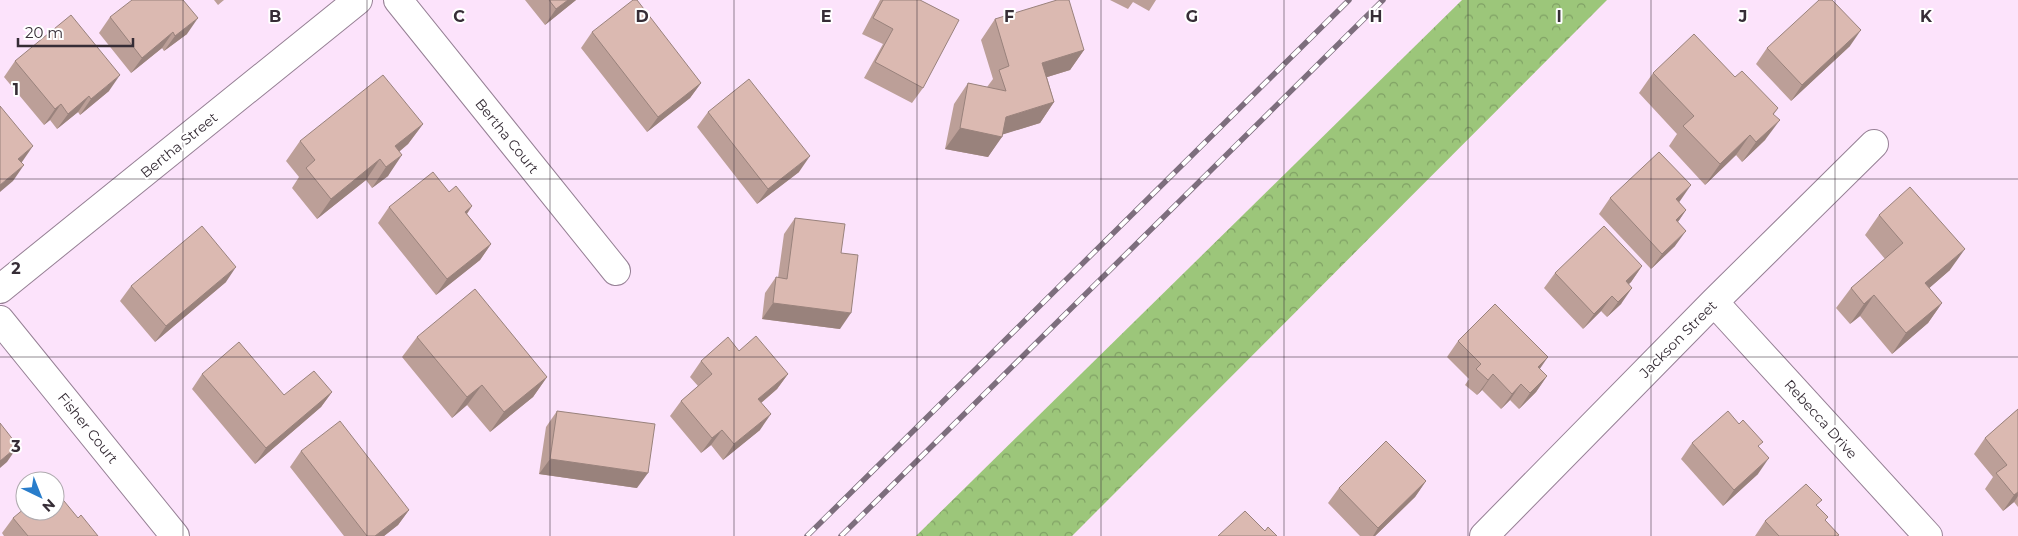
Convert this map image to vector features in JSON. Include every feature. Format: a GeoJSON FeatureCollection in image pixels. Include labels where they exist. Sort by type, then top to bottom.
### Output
{"type":"FeatureCollection","features":[{"type":"Feature","properties":{"kind":"street","name":"Bertha Street"},"geometry":{"type":"LineString","coordinates":[[0,290],[358,0]]}},
{"type":"Feature","properties":{"kind":"street","name":"Bertha Court"},"geometry":{"type":"LineString","coordinates":[[398,0],[616,272]]}},
{"type":"Feature","properties":{"kind":"street","name":"Jackson Street"},"geometry":{"type":"LineString","coordinates":[[1484,536],[1714,302],[1874,144]]}},
{"type":"Feature","properties":{"kind":"street","name":"Rebecca Drive"},"geometry":{"type":"LineString","coordinates":[[1714,302],[1928,536]]}},
{"type":"Feature","properties":{"kind":"street","name":"Fisher Court"},"geometry":{"type":"LineString","coordinates":[[0,320],[176,536]]}},
{"type":"Feature","properties":{"kind":"green space"},"geometry":{"type":"Polygon","coordinates":[[[1462,0],[1607,0],[1072,536],[916,536],[1462,0]]]}},
{"type":"Feature","properties":{"kind":"building"},"geometry":{"type":"Polygon","coordinates":[[[132,0],[183,0],[198,18],[175,36],[173,32],[142,58],[110,17],[132,0]]]}},
{"type":"Feature","properties":{"kind":"building"},"geometry":{"type":"Polygon","coordinates":[[[549,0],[568,0],[556,9],[549,0]]]}},
{"type":"Feature","properties":{"kind":"building"},"geometry":{"type":"Polygon","coordinates":[[[633,0],[637,0],[701,83],[658,117],[592,32],[633,0]]]}},
{"type":"Feature","properties":{"kind":"building"},"geometry":{"type":"Polygon","coordinates":[[[883,0],[920,0],[959,20],[923,88],[875,62],[893,29],[873,18],[883,0]]]}},
{"type":"Feature","properties":{"kind":"building"},"geometry":{"type":"Polygon","coordinates":[[[1057,0],[1069,0],[1084,50],[1042,63],[1054,102],[1006,117],[1002,137],[960,128],[968,83],[1006,91],[999,70],[1009,66],[995,19],[1057,0]]]}},
{"type":"Feature","properties":{"kind":"building"},"geometry":{"type":"Polygon","coordinates":[[[1819,0],[1832,0],[1861,30],[1802,85],[1767,48],[1819,0]]]}},
{"type":"Feature","properties":{"kind":"building"},"geometry":{"type":"Polygon","coordinates":[[[71,15],[120,75],[91,99],[89,96],[68,114],[61,104],[55,109],[15,61],[71,15]]]}},
{"type":"Feature","properties":{"kind":"building"},"geometry":{"type":"Polygon","coordinates":[[[1694,34],[1735,77],[1742,71],[1778,108],[1773,114],[1780,120],[1756,142],[1750,135],[1720,164],[1683,126],[1694,116],[1653,73],[1694,34]]]}},
{"type":"Feature","properties":{"kind":"building"},"geometry":{"type":"Polygon","coordinates":[[[383,75],[423,124],[395,146],[402,155],[386,167],[380,159],[331,199],[306,168],[315,160],[300,141],[383,75]]]}},
{"type":"Feature","properties":{"kind":"building"},"geometry":{"type":"Polygon","coordinates":[[[749,79],[810,156],[768,189],[708,112],[749,79]]]}},
{"type":"Feature","properties":{"kind":"building"},"geometry":{"type":"Polygon","coordinates":[[[0,106],[33,146],[18,159],[24,165],[0,185],[0,106]]]}},
{"type":"Feature","properties":{"kind":"building"},"geometry":{"type":"Polygon","coordinates":[[[1659,152],[1691,185],[1676,199],[1686,210],[1676,220],[1686,231],[1662,254],[1610,198],[1659,152]]]}},
{"type":"Feature","properties":{"kind":"building"},"geometry":{"type":"Polygon","coordinates":[[[433,172],[449,192],[456,186],[472,206],[465,212],[491,244],[447,279],[389,207],[433,172]]]}},
{"type":"Feature","properties":{"kind":"building"},"geometry":{"type":"Polygon","coordinates":[[[1910,187],[1965,249],[1925,283],[1942,303],[1906,333],[1874,295],[1864,304],[1851,288],[1903,243],[1879,215],[1910,187]]]}},
{"type":"Feature","properties":{"kind":"building"},"geometry":{"type":"Polygon","coordinates":[[[795,218],[845,224],[841,253],[858,255],[851,313],[773,303],[776,277],[787,279],[795,218]]]}},
{"type":"Feature","properties":{"kind":"building"},"geometry":{"type":"Polygon","coordinates":[[[202,226],[236,267],[166,326],[131,286],[202,226]]]}},
{"type":"Feature","properties":{"kind":"building"},"geometry":{"type":"Polygon","coordinates":[[[1604,226],[1642,266],[1626,281],[1632,288],[1618,302],[1612,296],[1594,314],[1555,273],[1604,226]]]}},
{"type":"Feature","properties":{"kind":"building"},"geometry":{"type":"Polygon","coordinates":[[[475,289],[547,377],[504,412],[482,385],[467,397],[417,337],[475,289]]]}},
{"type":"Feature","properties":{"kind":"building"},"geometry":{"type":"Polygon","coordinates":[[[1495,304],[1548,357],[1538,367],[1547,376],[1530,393],[1521,384],[1512,394],[1493,374],[1488,380],[1476,369],[1481,364],[1458,341],[1495,304]]]}},
{"type":"Feature","properties":{"kind":"building"},"geometry":{"type":"Polygon","coordinates":[[[756,336],[788,374],[758,399],[771,414],[734,444],[722,430],[712,438],[681,401],[712,374],[701,361],[728,337],[739,351],[756,336]]]}},
{"type":"Feature","properties":{"kind":"building"},"geometry":{"type":"Polygon","coordinates":[[[239,342],[284,395],[314,371],[332,392],[266,448],[202,374],[239,342]]]}},
{"type":"Feature","properties":{"kind":"building"},"geometry":{"type":"Polygon","coordinates":[[[2018,409],[2018,492],[2014,495],[1996,473],[2007,465],[1985,438],[2018,409]]]}},
{"type":"Feature","properties":{"kind":"building"},"geometry":{"type":"Polygon","coordinates":[[[557,411],[655,424],[648,473],[550,459],[557,411]]]}},
{"type":"Feature","properties":{"kind":"building"},"geometry":{"type":"Polygon","coordinates":[[[1728,411],[1739,424],[1743,420],[1763,442],[1758,446],[1769,458],[1734,490],[1692,443],[1728,411]]]}},
{"type":"Feature","properties":{"kind":"building"},"geometry":{"type":"Polygon","coordinates":[[[340,421],[409,510],[375,536],[367,536],[301,451],[340,421]]]}},
{"type":"Feature","properties":{"kind":"building"},"geometry":{"type":"Polygon","coordinates":[[[0,423],[18,446],[0,461],[0,423]]]}},
{"type":"Feature","properties":{"kind":"building"},"geometry":{"type":"Polygon","coordinates":[[[1386,441],[1426,481],[1378,528],[1339,488],[1386,441]]]}},
{"type":"Feature","properties":{"kind":"building"},"geometry":{"type":"Polygon","coordinates":[[[1806,484],[1822,500],[1816,505],[1828,517],[1825,520],[1839,535],[1779,536],[1765,521],[1806,484]]]}},
{"type":"Feature","properties":{"kind":"building"},"geometry":{"type":"Polygon","coordinates":[[[65,502],[78,518],[81,515],[98,536],[28,536],[16,521],[65,521],[65,502]]]}},
{"type":"Feature","properties":{"kind":"building"},"geometry":{"type":"Polygon","coordinates":[[[1245,511],[1265,531],[1268,527],[1277,536],[1218,536],[1245,511]]]}},
{"type":"Feature","properties":{"kind":"railway"},"geometry":{"type":"LineString","coordinates":[[807,536],[1349,0]]}},
{"type":"Feature","properties":{"kind":"railway"},"geometry":{"type":"LineString","coordinates":[[841,536],[1383,0]]}}]}
